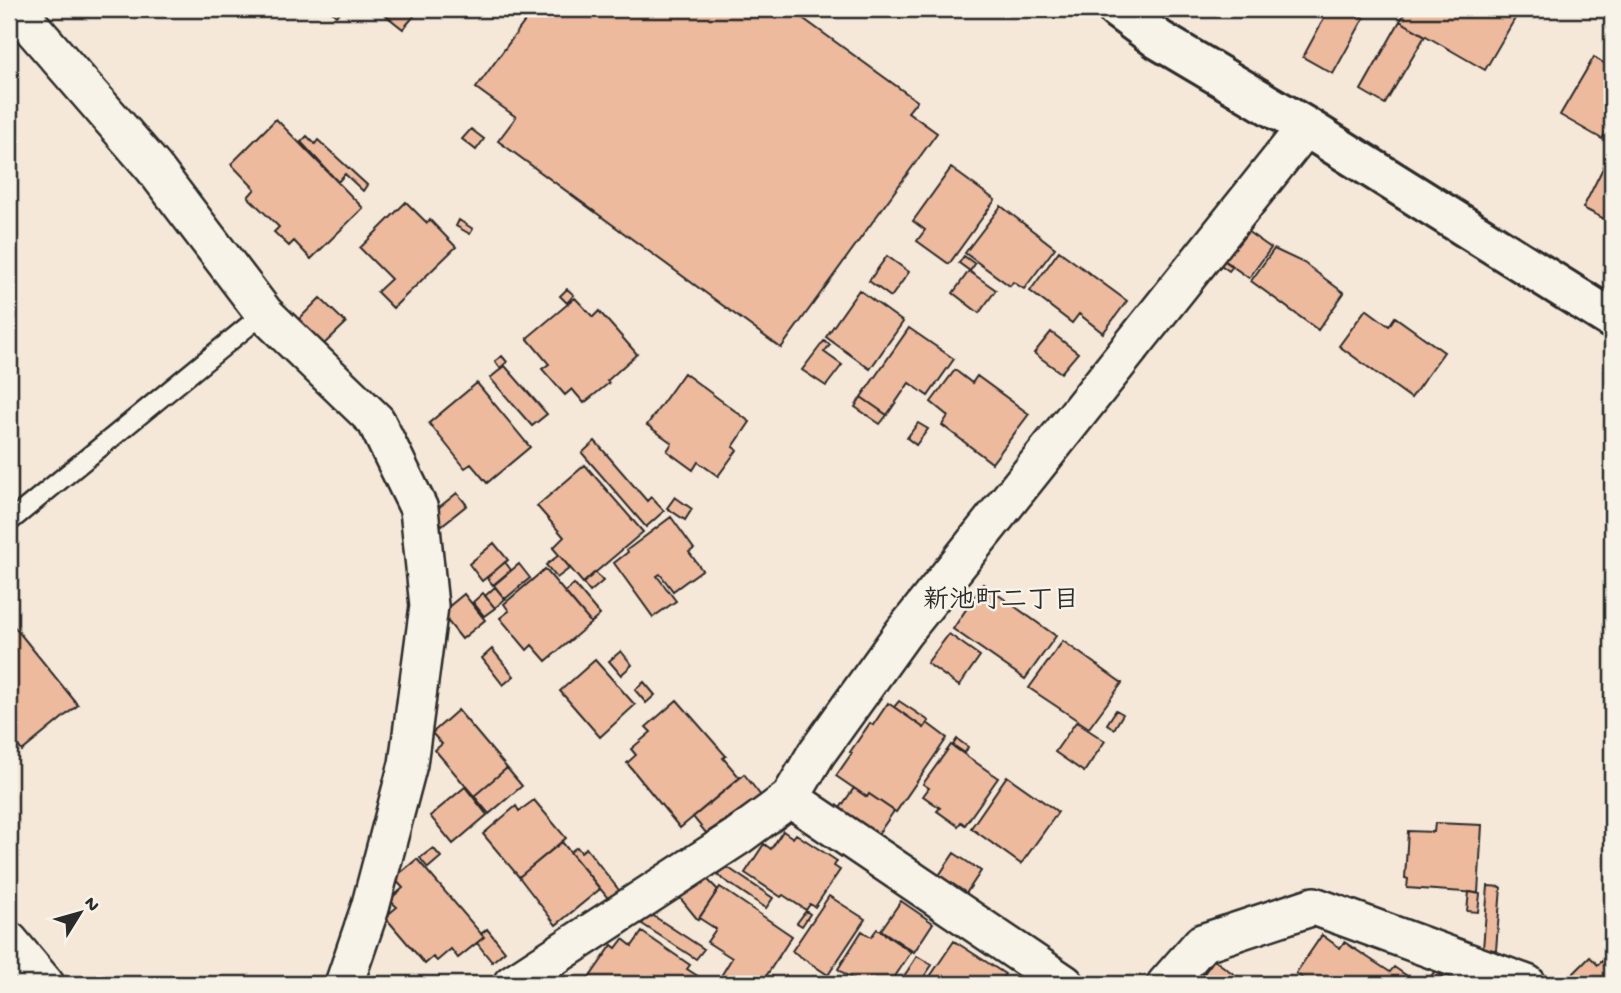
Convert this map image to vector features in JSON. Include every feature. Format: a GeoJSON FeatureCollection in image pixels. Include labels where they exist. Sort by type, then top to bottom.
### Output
{"type":"FeatureCollection","features":[{"type":"Feature","properties":{"kind":"street"},"geometry":{"type":"LineString","coordinates":[[16,9],[154,168],[264,313],[376,421],[419,509],[429,607],[408,764],[370,908],[344,984]]}},
{"type":"Feature","properties":{"kind":"street"},"geometry":{"type":"LineString","coordinates":[[1117,9],[1159,40],[1306,127],[1612,319]]}},
{"type":"Feature","properties":{"kind":"street"},"geometry":{"type":"LineString","coordinates":[[516,984],[726,844],[790,798],[816,754],[903,633],[1306,127]]}},
{"type":"Feature","properties":{"kind":"street"},"geometry":{"type":"LineString","coordinates":[[790,798],[1065,984]]}},
{"type":"Feature","properties":{"kind":"street"},"geometry":{"type":"LineString","coordinates":[[1166,984],[1202,943],[1314,906],[1527,984]]}},
{"type":"Feature","properties":{"kind":"street"},"geometry":{"type":"LineString","coordinates":[[9,941],[45,984]]}},
{"type":"Feature","properties":{"kind":"lane"},"geometry":{"type":"LineString","coordinates":[[9,522],[264,313]]}},
{"type":"Feature","properties":{"kind":"building"},"geometry":{"type":"Polygon","coordinates":[[[329,9],[344,9],[336,16],[329,9]]]}},
{"type":"Feature","properties":{"kind":"building"},"geometry":{"type":"Polygon","coordinates":[[[420,9],[403,29],[380,11],[420,9]]]}},
{"type":"Feature","properties":{"kind":"building"},"geometry":{"type":"Polygon","coordinates":[[[534,9],[790,9],[917,101],[908,112],[937,133],[781,348],[498,141],[516,117],[476,88],[534,9]]]}},
{"type":"Feature","properties":{"kind":"building"},"geometry":{"type":"Polygon","coordinates":[[[1329,9],[1347,9],[1364,18],[1333,74],[1303,57],[1329,9]]]}},
{"type":"Feature","properties":{"kind":"building"},"geometry":{"type":"Polygon","coordinates":[[[1407,9],[1520,10],[1485,70],[1400,21],[1407,9]]]}},
{"type":"Feature","properties":{"kind":"building"},"geometry":{"type":"Polygon","coordinates":[[[1400,21],[1425,36],[1385,104],[1361,90],[1400,21]]]}},
{"type":"Feature","properties":{"kind":"building"},"geometry":{"type":"Polygon","coordinates":[[[1594,57],[1612,68],[1612,122],[1602,139],[1560,115],[1594,57]]]}},
{"type":"Feature","properties":{"kind":"building"},"geometry":{"type":"Polygon","coordinates":[[[276,119],[363,208],[311,259],[294,241],[289,246],[274,232],[279,227],[248,197],[255,189],[231,164],[276,119]]]}},
{"type":"Feature","properties":{"kind":"building"},"geometry":{"type":"Polygon","coordinates":[[[471,129],[484,139],[476,150],[462,139],[471,129]]]}},
{"type":"Feature","properties":{"kind":"building"},"geometry":{"type":"Polygon","coordinates":[[[307,136],[315,144],[318,140],[367,185],[363,191],[345,174],[338,182],[301,142],[307,136]]]}},
{"type":"Feature","properties":{"kind":"building"},"geometry":{"type":"Polygon","coordinates":[[[1612,150],[1612,223],[1583,208],[1612,150]]]}},
{"type":"Feature","properties":{"kind":"building"},"geometry":{"type":"Polygon","coordinates":[[[951,168],[995,200],[949,264],[917,241],[925,230],[913,221],[951,168]]]}},
{"type":"Feature","properties":{"kind":"building"},"geometry":{"type":"Polygon","coordinates":[[[406,202],[427,223],[430,220],[456,247],[393,308],[377,292],[391,279],[360,248],[406,202]]]}},
{"type":"Feature","properties":{"kind":"building"},"geometry":{"type":"Polygon","coordinates":[[[1001,206],[1055,248],[1024,289],[1013,282],[1010,286],[965,253],[1001,206]]]}},
{"type":"Feature","properties":{"kind":"building"},"geometry":{"type":"Polygon","coordinates":[[[459,220],[473,229],[470,234],[456,226],[459,220]]]}},
{"type":"Feature","properties":{"kind":"building"},"geometry":{"type":"Polygon","coordinates":[[[1244,229],[1271,248],[1249,278],[1222,259],[1244,229]]]}},
{"type":"Feature","properties":{"kind":"building"},"geometry":{"type":"Polygon","coordinates":[[[1274,249],[1304,263],[1344,293],[1318,330],[1251,281],[1274,249]]]}},
{"type":"Feature","properties":{"kind":"building"},"geometry":{"type":"Polygon","coordinates":[[[1059,251],[1127,301],[1103,333],[1079,314],[1072,323],[1030,291],[1059,251]]]}},
{"type":"Feature","properties":{"kind":"building"},"geometry":{"type":"Polygon","coordinates":[[[887,256],[909,272],[891,297],[869,281],[887,256]]]}},
{"type":"Feature","properties":{"kind":"building"},"geometry":{"type":"Polygon","coordinates":[[[964,256],[975,264],[970,271],[959,263],[964,256]]]}},
{"type":"Feature","properties":{"kind":"building"},"geometry":{"type":"Polygon","coordinates":[[[1221,258],[1233,266],[1229,271],[1218,263],[1221,258]]]}},
{"type":"Feature","properties":{"kind":"building"},"geometry":{"type":"Polygon","coordinates":[[[969,271],[996,290],[979,313],[953,293],[969,271]]]}},
{"type":"Feature","properties":{"kind":"building"},"geometry":{"type":"Polygon","coordinates":[[[567,289],[574,295],[567,303],[560,296],[567,289]]]}},
{"type":"Feature","properties":{"kind":"building"},"geometry":{"type":"Polygon","coordinates":[[[859,290],[903,322],[870,369],[826,337],[859,290]]]}},
{"type":"Feature","properties":{"kind":"building"},"geometry":{"type":"Polygon","coordinates":[[[320,298],[346,323],[322,346],[297,321],[320,298]]]}},
{"type":"Feature","properties":{"kind":"building"},"geometry":{"type":"Polygon","coordinates":[[[575,298],[593,317],[599,311],[637,354],[607,381],[609,383],[584,403],[572,389],[565,395],[542,369],[549,364],[527,338],[575,298]]]}},
{"type":"Feature","properties":{"kind":"building"},"geometry":{"type":"Polygon","coordinates":[[[1366,309],[1389,326],[1395,317],[1444,352],[1411,398],[1339,346],[1366,309]]]}},
{"type":"Feature","properties":{"kind":"building"},"geometry":{"type":"Polygon","coordinates":[[[909,328],[954,359],[928,396],[909,383],[887,415],[861,397],[909,328]]]}},
{"type":"Feature","properties":{"kind":"building"},"geometry":{"type":"Polygon","coordinates":[[[1051,332],[1078,353],[1061,373],[1034,353],[1051,332]]]}},
{"type":"Feature","properties":{"kind":"building"},"geometry":{"type":"Polygon","coordinates":[[[824,341],[830,345],[824,352],[842,365],[826,386],[802,370],[824,341]]]}},
{"type":"Feature","properties":{"kind":"building"},"geometry":{"type":"Polygon","coordinates":[[[502,356],[507,362],[500,368],[495,361],[502,356]]]}},
{"type":"Feature","properties":{"kind":"building"},"geometry":{"type":"Polygon","coordinates":[[[505,366],[547,414],[532,426],[490,378],[505,366]]]}},
{"type":"Feature","properties":{"kind":"building"},"geometry":{"type":"Polygon","coordinates":[[[955,370],[972,383],[977,376],[1029,414],[992,463],[942,425],[948,416],[931,402],[955,370]]]}},
{"type":"Feature","properties":{"kind":"building"},"geometry":{"type":"Polygon","coordinates":[[[684,373],[750,422],[733,447],[737,450],[718,476],[698,462],[693,470],[667,451],[672,443],[647,425],[684,373]]]}},
{"type":"Feature","properties":{"kind":"building"},"geometry":{"type":"Polygon","coordinates":[[[477,383],[530,447],[487,483],[471,464],[465,468],[429,423],[477,383]]]}},
{"type":"Feature","properties":{"kind":"building"},"geometry":{"type":"Polygon","coordinates":[[[861,397],[887,415],[880,424],[855,407],[861,397]]]}},
{"type":"Feature","properties":{"kind":"building"},"geometry":{"type":"Polygon","coordinates":[[[918,423],[928,429],[916,445],[907,438],[918,423]]]}},
{"type":"Feature","properties":{"kind":"building"},"geometry":{"type":"Polygon","coordinates":[[[595,441],[647,501],[651,497],[664,511],[646,527],[582,453],[595,441]]]}},
{"type":"Feature","properties":{"kind":"building"},"geometry":{"type":"Polygon","coordinates":[[[585,465],[643,532],[583,583],[553,548],[564,537],[537,506],[585,465]]]}},
{"type":"Feature","properties":{"kind":"building"},"geometry":{"type":"Polygon","coordinates":[[[457,493],[467,505],[442,525],[432,513],[457,493]]]}},
{"type":"Feature","properties":{"kind":"building"},"geometry":{"type":"Polygon","coordinates":[[[675,497],[692,509],[685,520],[667,508],[675,497]]]}},
{"type":"Feature","properties":{"kind":"building"},"geometry":{"type":"Polygon","coordinates":[[[671,517],[694,549],[689,552],[702,570],[673,591],[660,574],[657,576],[676,601],[653,617],[614,563],[671,517]]]}},
{"type":"Feature","properties":{"kind":"building"},"geometry":{"type":"Polygon","coordinates":[[[494,543],[508,560],[482,581],[469,564],[494,543]]]}},
{"type":"Feature","properties":{"kind":"building"},"geometry":{"type":"Polygon","coordinates":[[[559,555],[570,568],[557,578],[546,565],[559,555]]]}},
{"type":"Feature","properties":{"kind":"building"},"geometry":{"type":"Polygon","coordinates":[[[505,562],[511,570],[493,585],[487,578],[505,562]]]}},
{"type":"Feature","properties":{"kind":"building"},"geometry":{"type":"Polygon","coordinates":[[[519,564],[530,578],[505,599],[494,585],[519,564]]]}},
{"type":"Feature","properties":{"kind":"building"},"geometry":{"type":"Polygon","coordinates":[[[545,569],[591,623],[546,661],[532,645],[527,650],[500,618],[509,611],[504,604],[545,569]]]}},
{"type":"Feature","properties":{"kind":"building"},"geometry":{"type":"Polygon","coordinates":[[[595,572],[603,581],[590,592],[583,583],[595,572]]]}},
{"type":"Feature","properties":{"kind":"building"},"geometry":{"type":"Polygon","coordinates":[[[574,584],[600,615],[591,623],[565,592],[574,584]]]}},
{"type":"Feature","properties":{"kind":"building"},"geometry":{"type":"Polygon","coordinates":[[[983,584],[1056,636],[1025,679],[953,629],[983,584]]]}},
{"type":"Feature","properties":{"kind":"building"},"geometry":{"type":"Polygon","coordinates":[[[495,587],[505,599],[495,608],[485,596],[495,587]]]}},
{"type":"Feature","properties":{"kind":"building"},"geometry":{"type":"Polygon","coordinates":[[[483,593],[495,608],[484,616],[473,602],[483,593]]]}},
{"type":"Feature","properties":{"kind":"building"},"geometry":{"type":"Polygon","coordinates":[[[464,594],[485,620],[462,639],[441,613],[464,594]]]}},
{"type":"Feature","properties":{"kind":"building"},"geometry":{"type":"Polygon","coordinates":[[[9,620],[78,705],[22,751],[9,735],[9,620]]]}},
{"type":"Feature","properties":{"kind":"building"},"geometry":{"type":"Polygon","coordinates":[[[949,634],[980,656],[959,686],[927,663],[949,634]]]}},
{"type":"Feature","properties":{"kind":"building"},"geometry":{"type":"Polygon","coordinates":[[[1063,641],[1122,683],[1089,728],[1029,688],[1063,641]]]}},
{"type":"Feature","properties":{"kind":"building"},"geometry":{"type":"Polygon","coordinates":[[[492,649],[514,676],[503,685],[482,658],[492,649]]]}},
{"type":"Feature","properties":{"kind":"building"},"geometry":{"type":"Polygon","coordinates":[[[621,651],[632,665],[621,675],[609,661],[621,651]]]}},
{"type":"Feature","properties":{"kind":"building"},"geometry":{"type":"Polygon","coordinates":[[[595,660],[635,705],[600,737],[560,691],[595,660]]]}},
{"type":"Feature","properties":{"kind":"building"},"geometry":{"type":"Polygon","coordinates":[[[644,682],[655,695],[646,703],[635,690],[644,682]]]}},
{"type":"Feature","properties":{"kind":"building"},"geometry":{"type":"Polygon","coordinates":[[[677,700],[726,756],[723,758],[740,778],[680,828],[627,763],[636,755],[631,749],[651,732],[646,727],[677,700]]]}},
{"type":"Feature","properties":{"kind":"building"},"geometry":{"type":"Polygon","coordinates":[[[899,701],[929,721],[924,728],[894,707],[899,701]]]}},
{"type":"Feature","properties":{"kind":"building"},"geometry":{"type":"Polygon","coordinates":[[[888,703],[924,728],[927,723],[947,738],[896,812],[836,776],[870,723],[873,725],[888,703]]]}},
{"type":"Feature","properties":{"kind":"building"},"geometry":{"type":"Polygon","coordinates":[[[458,710],[507,768],[474,796],[435,750],[442,744],[432,733],[458,710]]]}},
{"type":"Feature","properties":{"kind":"building"},"geometry":{"type":"Polygon","coordinates":[[[1116,710],[1123,714],[1114,729],[1107,724],[1116,710]]]}},
{"type":"Feature","properties":{"kind":"building"},"geometry":{"type":"Polygon","coordinates":[[[1076,722],[1105,741],[1084,772],[1055,752],[1076,722]]]}},
{"type":"Feature","properties":{"kind":"building"},"geometry":{"type":"Polygon","coordinates":[[[957,739],[968,747],[965,753],[953,745],[957,739]]]}},
{"type":"Feature","properties":{"kind":"building"},"geometry":{"type":"Polygon","coordinates":[[[951,745],[998,778],[965,825],[961,822],[958,826],[937,811],[940,808],[923,796],[929,788],[923,784],[951,745]]]}},
{"type":"Feature","properties":{"kind":"building"},"geometry":{"type":"Polygon","coordinates":[[[507,768],[522,786],[489,814],[474,796],[507,768]]]}},
{"type":"Feature","properties":{"kind":"building"},"geometry":{"type":"Polygon","coordinates":[[[744,774],[761,796],[706,833],[693,817],[744,774]]]}},
{"type":"Feature","properties":{"kind":"building"},"geometry":{"type":"Polygon","coordinates":[[[1007,776],[1058,812],[1021,864],[971,828],[1007,776]]]}},
{"type":"Feature","properties":{"kind":"building"},"geometry":{"type":"Polygon","coordinates":[[[465,787],[487,815],[453,844],[430,816],[465,787]]]}},
{"type":"Feature","properties":{"kind":"building"},"geometry":{"type":"Polygon","coordinates":[[[854,788],[867,797],[869,794],[894,811],[874,840],[836,814],[854,788]]]}},
{"type":"Feature","properties":{"kind":"building"},"geometry":{"type":"Polygon","coordinates":[[[534,800],[566,838],[519,877],[483,834],[516,806],[519,811],[534,800]]]}},
{"type":"Feature","properties":{"kind":"building"},"geometry":{"type":"Polygon","coordinates":[[[1435,823],[1482,825],[1478,893],[1407,888],[1408,879],[1405,878],[1408,831],[1434,832],[1435,823]]]}},
{"type":"Feature","properties":{"kind":"building"},"geometry":{"type":"Polygon","coordinates":[[[783,831],[793,838],[796,834],[837,861],[834,866],[840,870],[815,907],[810,904],[806,910],[745,873],[764,844],[771,849],[783,831]]]}},
{"type":"Feature","properties":{"kind":"building"},"geometry":{"type":"Polygon","coordinates":[[[562,842],[600,889],[556,925],[519,877],[562,842]]]}},
{"type":"Feature","properties":{"kind":"building"},"geometry":{"type":"Polygon","coordinates":[[[577,847],[581,852],[586,848],[622,894],[611,902],[570,852],[577,847]]]}},
{"type":"Feature","properties":{"kind":"building"},"geometry":{"type":"Polygon","coordinates":[[[433,848],[441,857],[428,868],[420,858],[433,848]]]}},
{"type":"Feature","properties":{"kind":"building"},"geometry":{"type":"Polygon","coordinates":[[[954,853],[981,871],[963,898],[936,880],[954,853]]]}},
{"type":"Feature","properties":{"kind":"building"},"geometry":{"type":"Polygon","coordinates":[[[417,859],[484,937],[458,958],[451,949],[437,961],[433,957],[425,964],[385,917],[397,907],[389,900],[403,888],[394,878],[417,859]]]}},
{"type":"Feature","properties":{"kind":"building"},"geometry":{"type":"Polygon","coordinates":[[[724,865],[773,898],[766,908],[717,875],[724,865]]]}},
{"type":"Feature","properties":{"kind":"building"},"geometry":{"type":"Polygon","coordinates":[[[706,878],[718,890],[698,920],[680,898],[706,878]]]}},
{"type":"Feature","properties":{"kind":"building"},"geometry":{"type":"Polygon","coordinates":[[[1488,886],[1501,887],[1496,950],[1483,949],[1488,886]]]}},
{"type":"Feature","properties":{"kind":"building"},"geometry":{"type":"Polygon","coordinates":[[[720,887],[792,936],[761,984],[733,984],[721,976],[732,958],[707,942],[716,929],[699,918],[720,887]]]}},
{"type":"Feature","properties":{"kind":"building"},"geometry":{"type":"Polygon","coordinates":[[[1469,892],[1480,894],[1478,912],[1467,911],[1469,892]]]}},
{"type":"Feature","properties":{"kind":"building"},"geometry":{"type":"Polygon","coordinates":[[[829,896],[865,919],[828,975],[792,951],[829,896]]]}},
{"type":"Feature","properties":{"kind":"building"},"geometry":{"type":"Polygon","coordinates":[[[901,901],[933,923],[914,952],[881,930],[901,901]]]}},
{"type":"Feature","properties":{"kind":"building"},"geometry":{"type":"Polygon","coordinates":[[[806,911],[810,914],[802,926],[797,923],[806,911]]]}},
{"type":"Feature","properties":{"kind":"building"},"geometry":{"type":"Polygon","coordinates":[[[649,913],[704,949],[696,959],[642,924],[649,913]]]}},
{"type":"Feature","properties":{"kind":"building"},"geometry":{"type":"Polygon","coordinates":[[[487,929],[505,951],[492,962],[477,943],[484,937],[481,934],[487,929]]]}},
{"type":"Feature","properties":{"kind":"building"},"geometry":{"type":"Polygon","coordinates":[[[877,929],[911,952],[890,984],[859,984],[838,969],[862,931],[871,937],[877,929]]]}},
{"type":"Feature","properties":{"kind":"building"},"geometry":{"type":"Polygon","coordinates":[[[642,932],[690,965],[687,969],[710,984],[598,984],[589,978],[612,945],[616,948],[623,939],[632,946],[642,932]]]}},
{"type":"Feature","properties":{"kind":"building"},"geometry":{"type":"Polygon","coordinates":[[[1322,935],[1340,948],[1344,942],[1390,972],[1394,967],[1419,984],[1308,984],[1296,973],[1322,935]]]}},
{"type":"Feature","properties":{"kind":"building"},"geometry":{"type":"Polygon","coordinates":[[[954,941],[1005,974],[998,984],[925,984],[954,941]]]}},
{"type":"Feature","properties":{"kind":"building"},"geometry":{"type":"Polygon","coordinates":[[[917,956],[932,965],[919,984],[905,984],[901,981],[917,956]]]}},
{"type":"Feature","properties":{"kind":"building"},"geometry":{"type":"Polygon","coordinates":[[[1590,957],[1598,965],[1602,961],[1607,966],[1612,961],[1612,984],[1564,983],[1590,957]]]}},
{"type":"Feature","properties":{"kind":"building"},"geometry":{"type":"Polygon","coordinates":[[[1214,960],[1248,984],[1189,984],[1195,977],[1199,980],[1214,960]]]}},
{"type":"Feature","properties":{"kind":"building"},"geometry":{"type":"Polygon","coordinates":[[[1435,971],[1447,980],[1444,984],[1425,984],[1435,971]]]}},
{"type":"Feature","properties":{"kind":"building"},"geometry":{"type":"Polygon","coordinates":[[[1454,977],[1464,984],[1449,984],[1454,977]]]}},
{"type":"Feature","properties":{"kind":"district","name":"新池町二丁目"},"geometry":{"type":"Point","coordinates":[1001,598]}}]}
